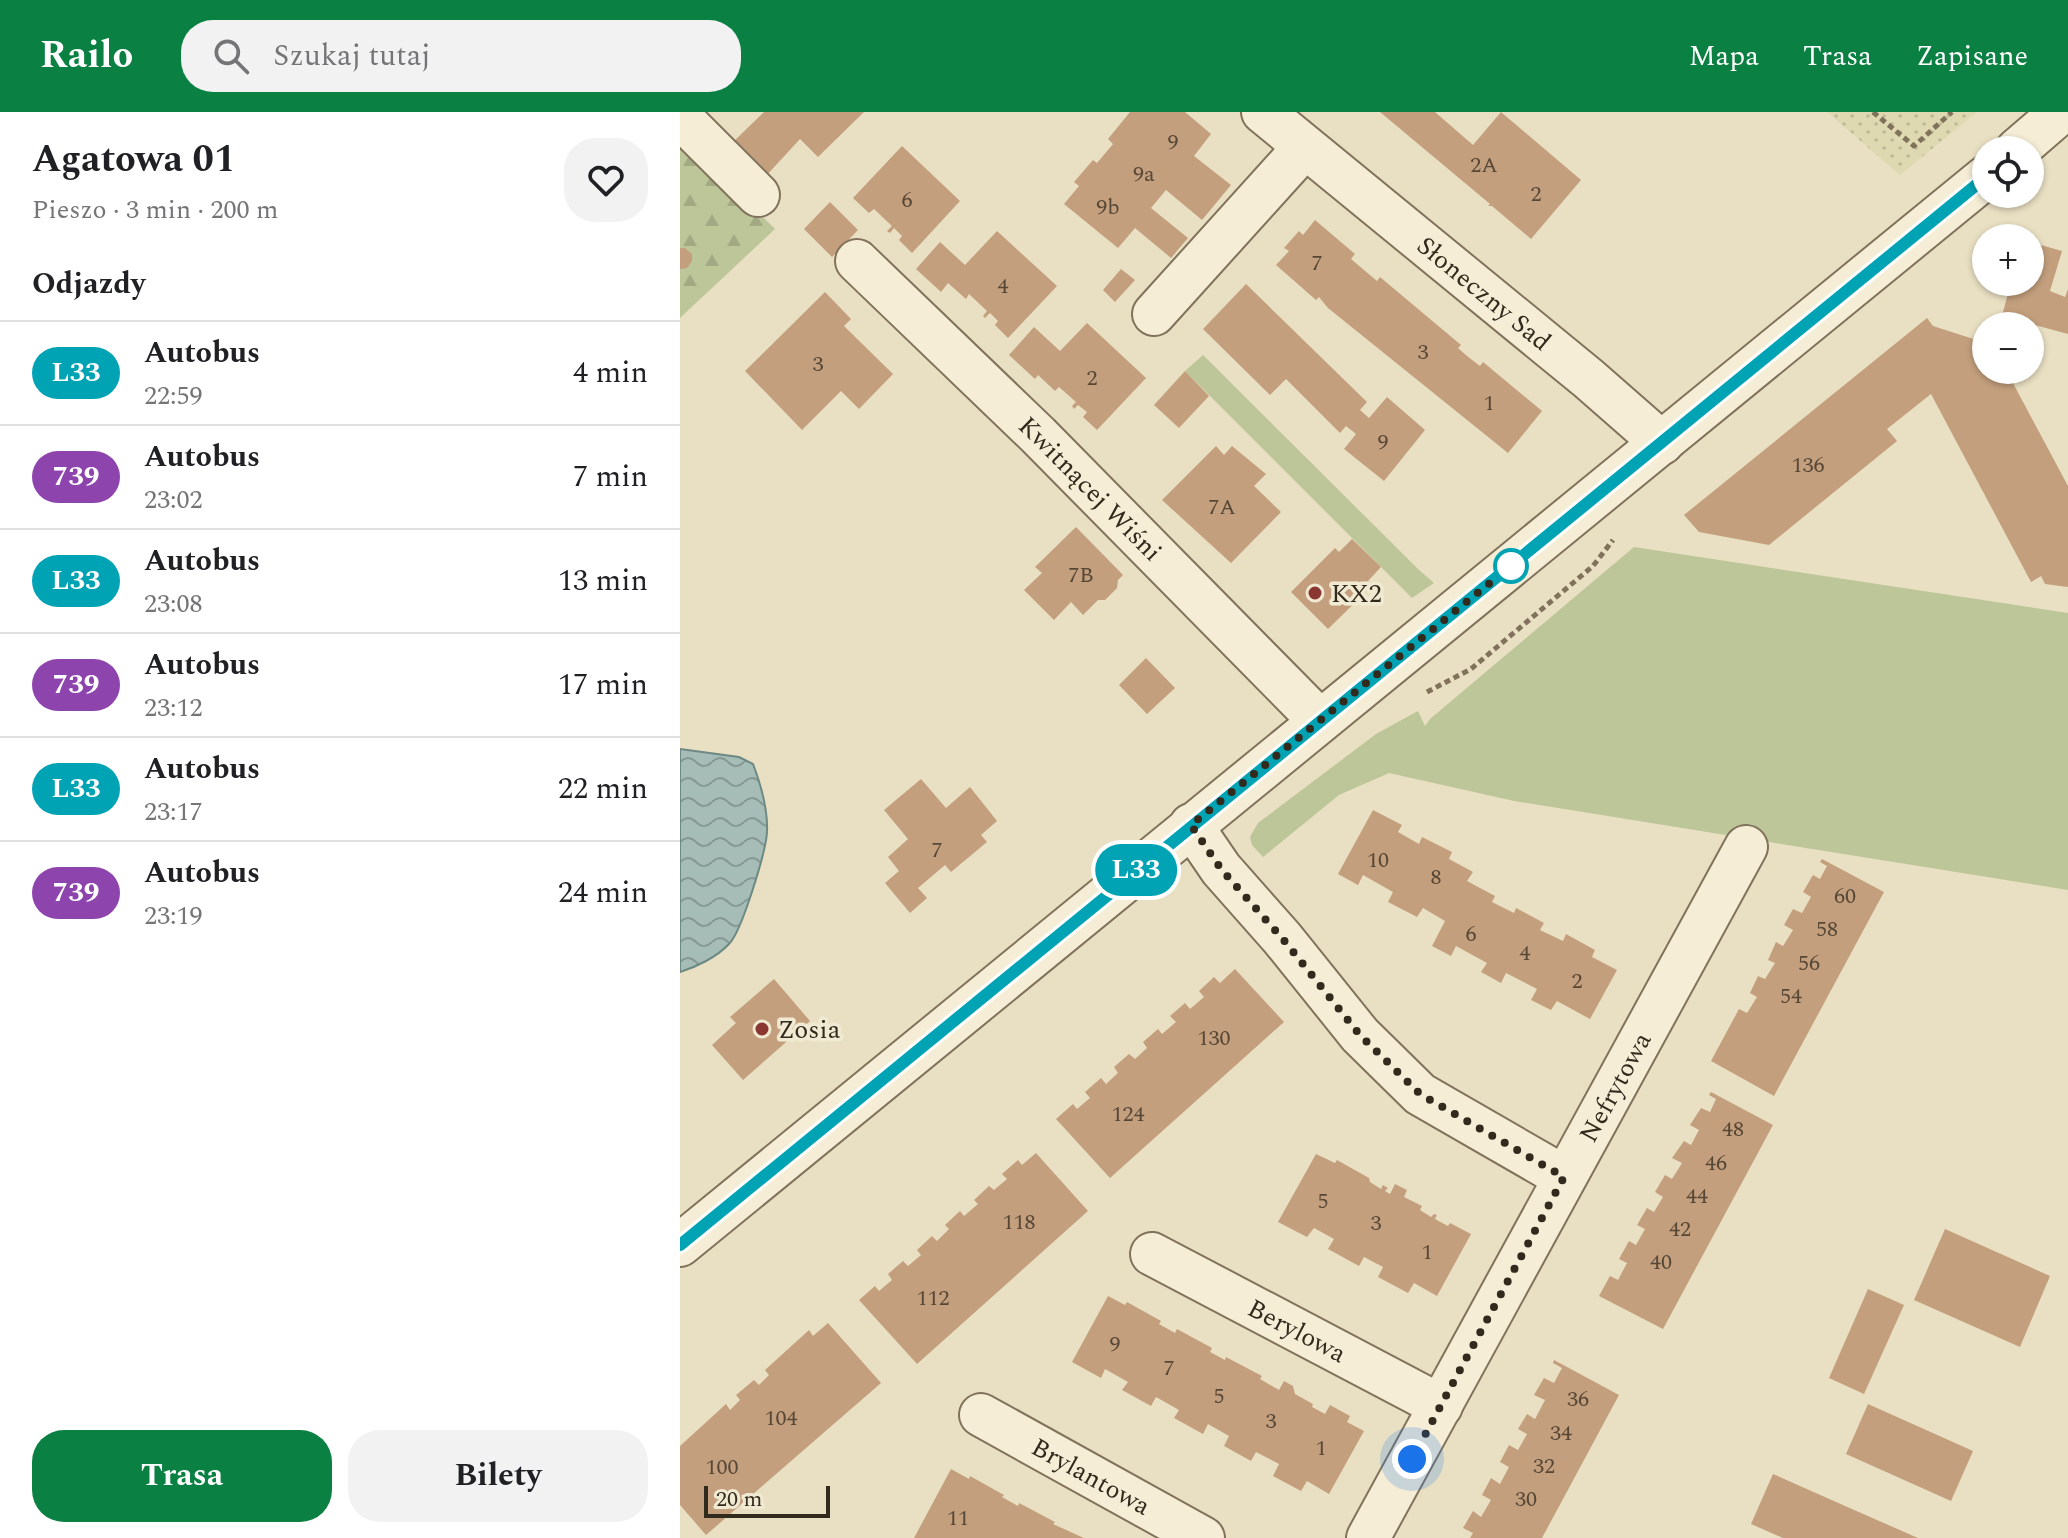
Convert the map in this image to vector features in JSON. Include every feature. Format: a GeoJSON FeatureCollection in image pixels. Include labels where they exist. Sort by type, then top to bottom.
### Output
{"type":"FeatureCollection","features":[{"type":"Feature","properties":{"kind":"street","name":"Słoneczny Sad"},"geometry":{"type":"LineString","coordinates":[[1263,112],[1589,379],[1662,443]]}},
{"type":"Feature","properties":{"kind":"street"},"geometry":{"type":"LineString","coordinates":[[2033,136],[2061,112]]}},
{"type":"Feature","properties":{"kind":"street"},"geometry":{"type":"LineString","coordinates":[[680,117],[758,195]]}},
{"type":"Feature","properties":{"kind":"street"},"geometry":{"type":"LineString","coordinates":[[1154,314],[1304,148]]}},
{"type":"Feature","properties":{"kind":"street"},"geometry":{"type":"LineString","coordinates":[[680,1245],[1972,188]]}},
{"type":"Feature","properties":{"kind":"street","name":"Kwitnącej Wiśni"},"geometry":{"type":"LineString","coordinates":[[857,261],[1027,425],[1320,721]]}},
{"type":"Feature","properties":{"kind":"street"},"geometry":{"type":"LineString","coordinates":[[1191,825],[1221,869],[1282,938],[1360,1035],[1420,1094],[1564,1177]]}},
{"type":"Feature","properties":{"kind":"street","name":"Nefrytowa"},"geometry":{"type":"LineString","coordinates":[[1368,1538],[1746,847]]}},
{"type":"Feature","properties":{"kind":"street","name":"Berylowa"},"geometry":{"type":"LineString","coordinates":[[1152,1254],[1441,1406]]}},
{"type":"Feature","properties":{"kind":"street","name":"Brylantowa"},"geometry":{"type":"LineString","coordinates":[[981,1415],[1203,1538]]}},
{"type":"Feature","properties":{"kind":"path"},"geometry":{"type":"LineString","coordinates":[[1873,112],[1914,146],[1952,112]]}},
{"type":"Feature","properties":{"kind":"shaded area"},"geometry":{"type":"Polygon","coordinates":[[[1827,112],[1977,112],[1900,175],[1827,112]]]}},
{"type":"Feature","properties":{"kind":"green space"},"geometry":{"type":"Polygon","coordinates":[[[680,134],[775,229],[680,318],[680,134]]]}},
{"type":"Feature","properties":{"kind":"green space"},"geometry":{"type":"Polygon","coordinates":[[[1203,355],[1434,583],[1412,598],[1185,371],[1203,355]]]}},
{"type":"Feature","properties":{"kind":"green space"},"geometry":{"type":"Polygon","coordinates":[[[1634,547],[2068,613],[2068,890],[1514,801],[1389,773],[1339,795],[1263,857],[1252,845],[1250,837],[1258,823],[1376,734],[1418,711],[1425,726],[1634,547]]]}},
{"type":"Feature","properties":{"kind":"water"},"geometry":{"type":"Polygon","coordinates":[[[680,749],[739,757],[753,764],[763,797],[767,832],[758,872],[734,936],[724,949],[712,957],[680,972],[680,749]]]}},
{"type":"Feature","properties":{"kind":"building"},"geometry":{"type":"Polygon","coordinates":[[[764,112],[864,112],[818,157],[800,139],[765,177],[731,144],[764,112]]]}},
{"type":"Feature","properties":{"kind":"building"},"geometry":{"type":"Polygon","coordinates":[[[1130,112],[1185,112],[1211,134],[1194,156],[1231,185],[1202,220],[1166,190],[1151,208],[1188,238],[1171,258],[1135,228],[1118,248],[1064,204],[1079,186],[1074,182],[1093,160],[1097,163],[1113,144],[1108,139],[1130,112]]]}},
{"type":"Feature","properties":{"kind":"building"},"geometry":{"type":"Polygon","coordinates":[[[1380,112],[1435,112],[1473,145],[1501,112],[1581,180],[1531,239],[1492,206],[1488,206],[1490,204],[1380,112]]]}},
{"type":"Feature","properties":{"kind":"building"},"geometry":{"type":"Polygon","coordinates":[[[902,146],[960,201],[912,253],[899,240],[902,236],[894,228],[890,233],[887,231],[892,226],[874,209],[869,213],[853,198],[902,146]]]}},
{"type":"Feature","properties":{"kind":"building"},"geometry":{"type":"Polygon","coordinates":[[[830,202],[858,230],[832,257],[804,229],[830,202]]]}},
{"type":"Feature","properties":{"kind":"building"},"geometry":{"type":"Polygon","coordinates":[[[1315,220],[1355,254],[1351,259],[1377,281],[1380,277],[1461,345],[1458,348],[1467,356],[1480,366],[1483,362],[1542,411],[1508,453],[1276,265],[1289,251],[1284,248],[1299,231],[1303,235],[1315,220]]]}},
{"type":"Feature","properties":{"kind":"building"},"geometry":{"type":"Polygon","coordinates":[[[997,231],[1057,286],[1008,338],[995,325],[998,321],[990,313],[985,318],[983,316],[987,311],[969,294],[966,299],[948,283],[941,292],[916,269],[940,242],[965,265],[997,231]]]}},
{"type":"Feature","properties":{"kind":"building"},"geometry":{"type":"Polygon","coordinates":[[[2044,246],[2062,251],[2050,291],[2065,297],[2068,289],[2068,334],[2044,327],[2044,312],[2003,312],[2007,296],[2044,296],[2044,246]]]}},
{"type":"Feature","properties":{"kind":"building"},"geometry":{"type":"Polygon","coordinates":[[[680,248],[692,254],[687,268],[680,269],[680,248]]]}},
{"type":"Feature","properties":{"kind":"building"},"geometry":{"type":"Polygon","coordinates":[[[1121,269],[1135,280],[1115,302],[1103,290],[1121,269]]]}},
{"type":"Feature","properties":{"kind":"building"},"geometry":{"type":"Polygon","coordinates":[[[1246,284],[1367,402],[1360,410],[1369,418],[1387,397],[1425,430],[1384,481],[1344,449],[1356,434],[1346,426],[1340,433],[1286,379],[1270,395],[1203,329],[1246,284]]]}},
{"type":"Feature","properties":{"kind":"building"},"geometry":{"type":"Polygon","coordinates":[[[825,292],[851,319],[844,326],[893,374],[859,409],[841,391],[802,430],[745,371],[825,292]]]}},
{"type":"Feature","properties":{"kind":"building"},"geometry":{"type":"Polygon","coordinates":[[[1927,318],[1933,326],[1972,339],[1972,384],[2013,384],[2068,486],[2068,587],[2045,584],[2041,576],[2031,582],[1931,394],[1887,429],[1897,441],[1769,545],[1699,532],[1684,515],[1927,318]]]}},
{"type":"Feature","properties":{"kind":"building"},"geometry":{"type":"Polygon","coordinates":[[[1087,323],[1146,378],[1097,430],[1083,417],[1087,412],[1078,405],[1074,409],[1072,406],[1076,402],[1059,387],[1055,391],[1038,375],[1035,379],[1009,355],[1034,327],[1060,351],[1087,323]]]}},
{"type":"Feature","properties":{"kind":"building"},"geometry":{"type":"Polygon","coordinates":[[[1185,371],[1209,396],[1179,428],[1154,405],[1185,371]]]}},
{"type":"Feature","properties":{"kind":"building"},"geometry":{"type":"Polygon","coordinates":[[[1216,446],[1224,455],[1232,446],[1266,474],[1254,486],[1281,512],[1231,563],[1162,500],[1216,446]]]}},
{"type":"Feature","properties":{"kind":"building"},"geometry":{"type":"Polygon","coordinates":[[[1076,527],[1123,575],[1118,580],[1117,588],[1105,600],[1098,600],[1083,615],[1071,602],[1054,620],[1024,590],[1042,573],[1035,567],[1076,527]]]}},
{"type":"Feature","properties":{"kind":"building"},"geometry":{"type":"Polygon","coordinates":[[[1352,539],[1381,567],[1368,581],[1373,585],[1328,629],[1291,592],[1335,548],[1339,552],[1352,539]]]}},
{"type":"Feature","properties":{"kind":"building"},"geometry":{"type":"Polygon","coordinates":[[[1146,658],[1175,688],[1147,714],[1119,685],[1146,658]]]}},
{"type":"Feature","properties":{"kind":"building"},"geometry":{"type":"Polygon","coordinates":[[[921,779],[946,808],[970,787],[997,821],[981,835],[987,842],[951,872],[945,865],[918,888],[927,898],[910,913],[885,883],[899,871],[888,857],[908,839],[884,810],[921,779]]]}},
{"type":"Feature","properties":{"kind":"building"},"geometry":{"type":"Polygon","coordinates":[[[1373,810],[1402,825],[1398,832],[1419,844],[1422,837],[1452,852],[1449,859],[1473,872],[1467,881],[1495,896],[1492,902],[1514,913],[1516,908],[1544,923],[1540,930],[1563,941],[1566,934],[1595,950],[1592,957],[1617,970],[1590,1019],[1557,1001],[1551,1010],[1531,1000],[1537,989],[1506,973],[1501,983],[1481,972],[1487,963],[1456,946],[1451,956],[1432,946],[1445,921],[1423,908],[1417,917],[1388,902],[1393,892],[1363,875],[1358,885],[1338,874],[1373,810]]]}},
{"type":"Feature","properties":{"kind":"building"},"geometry":{"type":"Polygon","coordinates":[[[1822,859],[1884,892],[1774,1096],[1711,1061],[1739,1009],[1747,1013],[1757,997],[1750,993],[1758,976],[1765,979],[1775,963],[1768,960],[1776,942],[1783,946],[1793,930],[1784,925],[1793,909],[1802,913],[1811,897],[1803,892],[1813,875],[1820,879],[1827,866],[1820,862],[1822,859]]]}},
{"type":"Feature","properties":{"kind":"building"},"geometry":{"type":"Polygon","coordinates":[[[1235,969],[1284,1022],[1110,1178],[1056,1119],[1073,1104],[1077,1109],[1090,1098],[1085,1092],[1101,1078],[1106,1084],[1118,1073],[1114,1067],[1129,1054],[1135,1059],[1147,1048],[1143,1042],[1158,1029],[1162,1034],[1176,1022],[1170,1016],[1185,1003],[1190,1009],[1204,997],[1199,991],[1214,977],[1220,983],[1235,969]]]}},
{"type":"Feature","properties":{"kind":"building"},"geometry":{"type":"Polygon","coordinates":[[[774,979],[810,1021],[743,1080],[712,1045],[736,1023],[730,1017],[774,979]]]}},
{"type":"Feature","properties":{"kind":"building"},"geometry":{"type":"Polygon","coordinates":[[[1711,1092],[1773,1125],[1663,1329],[1599,1296],[1610,1276],[1618,1280],[1627,1263],[1619,1259],[1629,1241],[1636,1245],[1645,1229],[1637,1225],[1647,1208],[1654,1212],[1663,1197],[1655,1192],[1665,1175],[1672,1179],[1682,1163],[1672,1158],[1684,1141],[1691,1145],[1699,1130],[1690,1125],[1701,1108],[1710,1112],[1716,1099],[1709,1095],[1711,1092]]]}},
{"type":"Feature","properties":{"kind":"building"},"geometry":{"type":"Polygon","coordinates":[[[1036,1153],[1088,1211],[917,1364],[859,1300],[875,1286],[879,1291],[892,1280],[888,1274],[903,1261],[908,1266],[921,1255],[917,1250],[932,1236],[937,1241],[949,1229],[945,1225],[960,1211],[964,1216],[978,1204],[974,1200],[989,1186],[994,1190],[1007,1179],[1002,1174],[1018,1160],[1022,1165],[1036,1153]]]}},
{"type":"Feature","properties":{"kind":"building"},"geometry":{"type":"Polygon","coordinates":[[[1316,1154],[1335,1163],[1337,1160],[1369,1178],[1381,1189],[1383,1185],[1388,1188],[1385,1191],[1390,1194],[1395,1184],[1407,1190],[1404,1197],[1422,1206],[1420,1210],[1431,1217],[1437,1215],[1435,1219],[1471,1234],[1437,1296],[1414,1283],[1408,1293],[1378,1277],[1383,1267],[1364,1257],[1359,1266],[1328,1249],[1334,1239],[1314,1228],[1307,1237],[1278,1222],[1316,1154]]]}},
{"type":"Feature","properties":{"kind":"building"},"geometry":{"type":"Polygon","coordinates":[[[1945,1229],[2050,1276],[2020,1347],[1914,1300],[1945,1229]]]}},
{"type":"Feature","properties":{"kind":"building"},"geometry":{"type":"Polygon","coordinates":[[[1868,1289],[1904,1305],[1864,1394],[1829,1378],[1868,1289]]]}},
{"type":"Feature","properties":{"kind":"building"},"geometry":{"type":"Polygon","coordinates":[[[1108,1296],[1125,1305],[1127,1302],[1161,1321],[1159,1324],[1175,1333],[1177,1329],[1212,1348],[1210,1352],[1262,1376],[1260,1379],[1279,1390],[1284,1381],[1293,1386],[1295,1394],[1325,1414],[1330,1405],[1350,1416],[1347,1422],[1364,1431],[1329,1494],[1307,1481],[1301,1491],[1273,1476],[1279,1464],[1256,1452],[1251,1461],[1224,1446],[1229,1436],[1208,1424],[1203,1434],[1174,1418],[1179,1410],[1156,1397],[1151,1406],[1122,1390],[1128,1382],[1105,1369],[1101,1378],[1072,1362],[1108,1296]]]}},
{"type":"Feature","properties":{"kind":"building"},"geometry":{"type":"Polygon","coordinates":[[[828,1323],[881,1383],[706,1535],[680,1505],[680,1446],[726,1404],[730,1410],[740,1400],[736,1395],[754,1380],[759,1385],[769,1375],[765,1370],[809,1330],[813,1336],[828,1323]]]}},
{"type":"Feature","properties":{"kind":"building"},"geometry":{"type":"Polygon","coordinates":[[[1554,1360],[1619,1395],[1542,1538],[1470,1538],[1473,1533],[1463,1528],[1473,1511],[1481,1517],[1491,1500],[1482,1495],[1491,1478],[1500,1484],[1509,1467],[1500,1462],[1509,1445],[1518,1450],[1527,1434],[1518,1429],[1527,1414],[1535,1419],[1545,1400],[1534,1395],[1544,1378],[1554,1383],[1562,1368],[1553,1363],[1554,1360]]]}},
{"type":"Feature","properties":{"kind":"building"},"geometry":{"type":"Polygon","coordinates":[[[1868,1404],[1973,1451],[1951,1501],[1846,1454],[1868,1404]]]}},
{"type":"Feature","properties":{"kind":"building"},"geometry":{"type":"Polygon","coordinates":[[[951,1469],[969,1479],[970,1476],[1018,1506],[1019,1503],[1084,1538],[914,1538],[951,1469]]]}},
{"type":"Feature","properties":{"kind":"building"},"geometry":{"type":"Polygon","coordinates":[[[1773,1474],[1918,1538],[1783,1538],[1751,1524],[1773,1474]]]}},
{"type":"Feature","properties":{"kind":"bus line","name":"L33"},"geometry":{"type":"LineString","coordinates":[[680,1245],[1972,189]]}},
{"type":"Feature","properties":{"kind":"place","name":"KX2"},"geometry":{"type":"Point","coordinates":[1315,593]}},
{"type":"Feature","properties":{"kind":"place","name":"Zosia"},"geometry":{"type":"Point","coordinates":[762,1029]}},
{"type":"Feature","properties":{"kind":"route"},"geometry":{"type":"LineString","coordinates":[[1412,1459],[1564,1177],[1420,1094],[1360,1035],[1282,938],[1221,869],[1191,825],[1517,561],[1511,566]]}}]}
